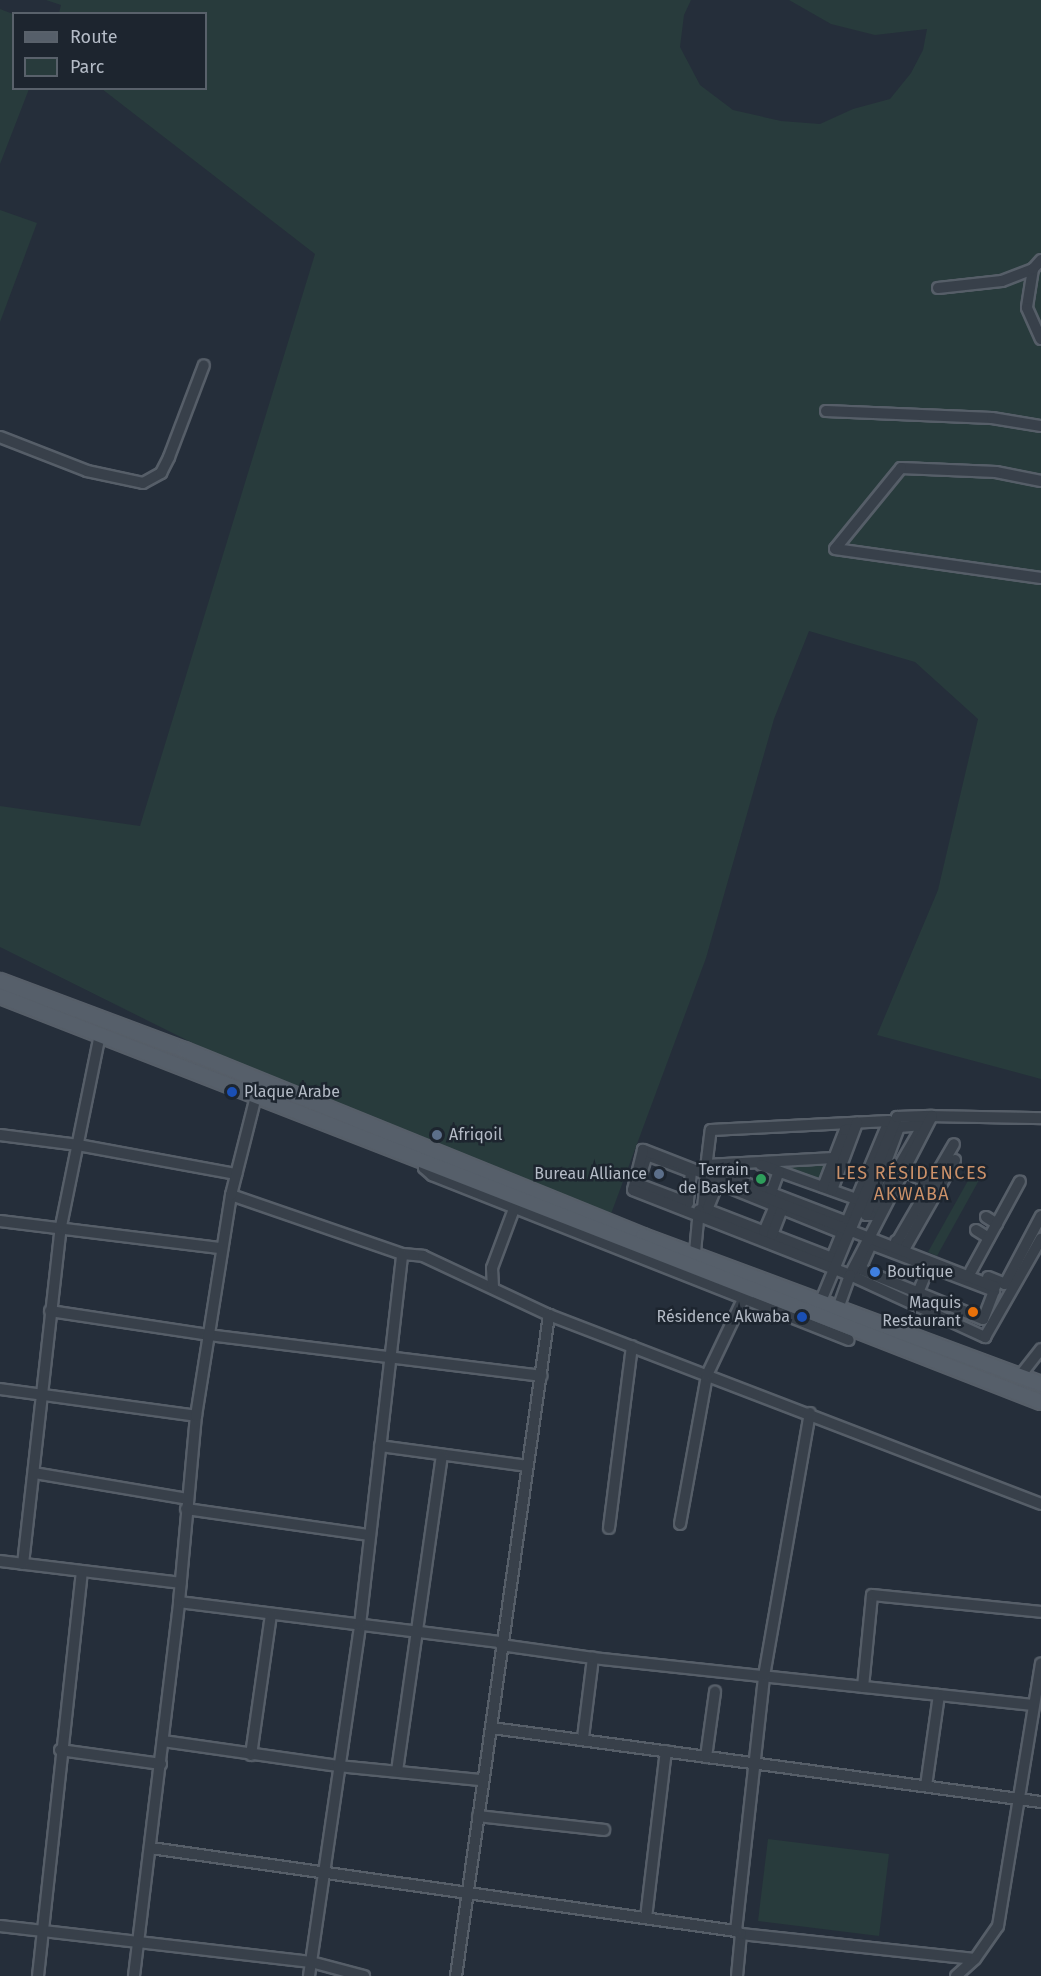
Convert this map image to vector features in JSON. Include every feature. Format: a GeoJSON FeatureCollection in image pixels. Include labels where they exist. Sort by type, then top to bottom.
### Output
{"type":"FeatureCollection","features":[{"type":"Feature","properties":{"kind":"main road"},"geometry":{"type":"LineString","coordinates":[[0,981],[184,1050],[643,1236],[695,1252],[1041,1384]]}},
{"type":"Feature","properties":{"kind":"main road"},"geometry":{"type":"LineString","coordinates":[[0,996],[425,1159],[603,1232],[719,1274],[815,1316],[1041,1402]]}},
{"type":"Feature","properties":{"kind":"street"},"geometry":{"type":"LineString","coordinates":[[938,288],[986,286],[1033,269],[1041,260]]}},
{"type":"Feature","properties":{"kind":"street"},"geometry":{"type":"LineString","coordinates":[[1033,269],[1027,308],[1041,339]]}},
{"type":"Feature","properties":{"kind":"street"},"geometry":{"type":"LineString","coordinates":[[0,437],[87,471],[143,483],[161,473],[170,458],[204,365]]}},
{"type":"Feature","properties":{"kind":"street"},"geometry":{"type":"LineString","coordinates":[[826,411],[992,418],[1041,426]]}},
{"type":"Feature","properties":{"kind":"street"},"geometry":{"type":"LineString","coordinates":[[1041,481],[996,472],[901,468],[835,549],[1041,578]]}},
{"type":"Feature","properties":{"kind":"street"},"geometry":{"type":"LineString","coordinates":[[23,1564],[61,1226],[100,1035]]}},
{"type":"Feature","properties":{"kind":"street"},"geometry":{"type":"LineString","coordinates":[[134,1976],[179,1602],[196,1416],[221,1248],[231,1195],[256,1096]]}},
{"type":"Feature","properties":{"kind":"street"},"geometry":{"type":"LineString","coordinates":[[695,1252],[703,1213],[708,1126],[935,1116],[1041,1118]]}},
{"type":"Feature","properties":{"kind":"street"},"geometry":{"type":"LineString","coordinates":[[935,1116],[875,1232],[1005,1284],[1041,1216]]}},
{"type":"Feature","properties":{"kind":"street"},"geometry":{"type":"LineString","coordinates":[[833,1323],[850,1275],[935,1116]]}},
{"type":"Feature","properties":{"kind":"street"},"geometry":{"type":"LineString","coordinates":[[815,1316],[897,1117]]}},
{"type":"Feature","properties":{"kind":"street"},"geometry":{"type":"LineString","coordinates":[[703,1213],[718,1183],[842,1233],[832,1258],[768,1233],[703,1213],[633,1190],[643,1150],[704,1168],[847,1222],[889,1121],[855,1126],[711,1130],[704,1168]]}},
{"type":"Feature","properties":{"kind":"street"},"geometry":{"type":"LineString","coordinates":[[923,1125],[871,1215],[866,1215],[899,1127],[923,1125]]}},
{"type":"Feature","properties":{"kind":"street"},"geometry":{"type":"LineString","coordinates":[[827,1189],[834,1158],[845,1130],[855,1126]]}},
{"type":"Feature","properties":{"kind":"street"},"geometry":{"type":"LineString","coordinates":[[827,1189],[855,1126]]}},
{"type":"Feature","properties":{"kind":"street"},"geometry":{"type":"LineString","coordinates":[[0,1135],[78,1145],[236,1174]]}},
{"type":"Feature","properties":{"kind":"street"},"geometry":{"type":"LineString","coordinates":[[902,1244],[954,1144]]}},
{"type":"Feature","properties":{"kind":"street"},"geometry":{"type":"LineString","coordinates":[[647,1155],[691,1172],[688,1203],[638,1184],[647,1155]]}},
{"type":"Feature","properties":{"kind":"street"},"geometry":{"type":"LineString","coordinates":[[704,1168],[834,1158]]}},
{"type":"Feature","properties":{"kind":"street"},"geometry":{"type":"LineString","coordinates":[[425,1159],[424,1168],[432,1175],[849,1340]]}},
{"type":"Feature","properties":{"kind":"street"},"geometry":{"type":"LineString","coordinates":[[902,1244],[955,1160]]}},
{"type":"Feature","properties":{"kind":"street"},"geometry":{"type":"LineString","coordinates":[[755,1163],[856,1199]]}},
{"type":"Feature","properties":{"kind":"street"},"geometry":{"type":"LineString","coordinates":[[704,1168],[870,1238],[995,1287]]}},
{"type":"Feature","properties":{"kind":"street"},"geometry":{"type":"LineString","coordinates":[[771,1193],[778,1171]]}},
{"type":"Feature","properties":{"kind":"street"},"geometry":{"type":"LineString","coordinates":[[907,1172],[931,1185]]}},
{"type":"Feature","properties":{"kind":"street"},"geometry":{"type":"LineString","coordinates":[[971,1271],[995,1232],[1020,1181]]}},
{"type":"Feature","properties":{"kind":"street"},"geometry":{"type":"LineString","coordinates":[[231,1195],[402,1254],[423,1256],[549,1315],[810,1413],[1041,1504]]}},
{"type":"Feature","properties":{"kind":"street"},"geometry":{"type":"LineString","coordinates":[[768,1233],[778,1207]]}},
{"type":"Feature","properties":{"kind":"street"},"geometry":{"type":"LineString","coordinates":[[493,1287],[492,1268],[514,1209]]}},
{"type":"Feature","properties":{"kind":"street"},"geometry":{"type":"LineString","coordinates":[[703,1213],[850,1275],[985,1337],[1041,1239]]}},
{"type":"Feature","properties":{"kind":"street"},"geometry":{"type":"LineString","coordinates":[[986,1217],[995,1232]]}},
{"type":"Feature","properties":{"kind":"street"},"geometry":{"type":"LineString","coordinates":[[0,1221],[61,1226],[221,1248]]}},
{"type":"Feature","properties":{"kind":"street"},"geometry":{"type":"LineString","coordinates":[[976,1230],[995,1232]]}},
{"type":"Feature","properties":{"kind":"street"},"geometry":{"type":"LineString","coordinates":[[871,1244],[932,1267],[994,1291],[983,1319],[860,1269],[871,1244]]}},
{"type":"Feature","properties":{"kind":"street"},"geometry":{"type":"LineString","coordinates":[[309,1976],[360,1624],[368,1536],[402,1254]]}},
{"type":"Feature","properties":{"kind":"street"},"geometry":{"type":"LineString","coordinates":[[922,1294],[932,1267]]}},
{"type":"Feature","properties":{"kind":"street"},"geometry":{"type":"LineString","coordinates":[[680,1524],[707,1375],[744,1297]]}},
{"type":"Feature","properties":{"kind":"street"},"geometry":{"type":"LineString","coordinates":[[50,1311],[208,1335],[540,1376]]}},
{"type":"Feature","properties":{"kind":"street"},"geometry":{"type":"LineString","coordinates":[[456,1976],[482,1780],[492,1728],[501,1643],[549,1315]]}},
{"type":"Feature","properties":{"kind":"street"},"geometry":{"type":"LineString","coordinates":[[609,1528],[632,1346]]}},
{"type":"Feature","properties":{"kind":"street"},"geometry":{"type":"LineString","coordinates":[[1020,1376],[1037,1360],[1041,1349]]}},
{"type":"Feature","properties":{"kind":"street"},"geometry":{"type":"LineString","coordinates":[[0,1389],[196,1416]]}},
{"type":"Feature","properties":{"kind":"street"},"geometry":{"type":"LineString","coordinates":[[737,1976],[754,1763],[764,1677],[810,1413]]}},
{"type":"Feature","properties":{"kind":"street"},"geometry":{"type":"LineString","coordinates":[[380,1446],[527,1466]]}},
{"type":"Feature","properties":{"kind":"street"},"geometry":{"type":"LineString","coordinates":[[397,1771],[442,1455]]}},
{"type":"Feature","properties":{"kind":"street"},"geometry":{"type":"LineString","coordinates":[[34,1473],[187,1504],[368,1536]]}},
{"type":"Feature","properties":{"kind":"street"},"geometry":{"type":"LineString","coordinates":[[0,1561],[181,1583]]}},
{"type":"Feature","properties":{"kind":"street"},"geometry":{"type":"LineString","coordinates":[[38,1976],[60,1750],[82,1572]]}},
{"type":"Feature","properties":{"kind":"street"},"geometry":{"type":"LineString","coordinates":[[863,1687],[872,1595],[1041,1612]]}},
{"type":"Feature","properties":{"kind":"street"},"geometry":{"type":"LineString","coordinates":[[179,1602],[501,1643],[593,1658],[1032,1705]]}},
{"type":"Feature","properties":{"kind":"street"},"geometry":{"type":"LineString","coordinates":[[251,1755],[271,1614]]}},
{"type":"Feature","properties":{"kind":"street"},"geometry":{"type":"LineString","coordinates":[[583,1738],[593,1658]]}},
{"type":"Feature","properties":{"kind":"street"},"geometry":{"type":"LineString","coordinates":[[956,1976],[975,1959],[998,1926],[1032,1705],[1041,1664]]}},
{"type":"Feature","properties":{"kind":"street"},"geometry":{"type":"LineString","coordinates":[[706,1757],[715,1692]]}},
{"type":"Feature","properties":{"kind":"street"},"geometry":{"type":"LineString","coordinates":[[926,1786],[939,1695]]}},
{"type":"Feature","properties":{"kind":"street"},"geometry":{"type":"LineString","coordinates":[[492,1728],[583,1738],[666,1752],[1041,1802]]}},
{"type":"Feature","properties":{"kind":"street"},"geometry":{"type":"LineString","coordinates":[[163,1741],[338,1766],[482,1780]]}},
{"type":"Feature","properties":{"kind":"street"},"geometry":{"type":"LineString","coordinates":[[60,1750],[161,1764]]}},
{"type":"Feature","properties":{"kind":"street"},"geometry":{"type":"LineString","coordinates":[[646,1918],[666,1752]]}},
{"type":"Feature","properties":{"kind":"street"},"geometry":{"type":"LineString","coordinates":[[478,1816],[604,1830]]}},
{"type":"Feature","properties":{"kind":"street"},"geometry":{"type":"LineString","coordinates":[[151,1848],[323,1875],[467,1893],[739,1933],[975,1959]]}},
{"type":"Feature","properties":{"kind":"street"},"geometry":{"type":"LineString","coordinates":[[0,1926],[138,1940],[311,1962],[364,1976]]}},
{"type":"Feature","properties":{"kind":"green space"},"geometry":{"type":"Polygon","coordinates":[[[46,0],[691,0],[684,15],[680,47],[700,85],[733,110],[781,121],[820,124],[853,109],[890,99],[911,73],[923,50],[927,29],[875,35],[831,24],[789,0],[1041,0],[1041,1079],[877,1035],[938,890],[978,719],[915,662],[809,631],[774,719],[706,958],[608,1222],[297,1095],[0,947],[0,806],[140,826],[315,254],[103,90],[207,90],[207,12],[59,12],[61,5],[46,0]]]}},
{"type":"Feature","properties":{"kind":"green space"},"geometry":{"type":"Polygon","coordinates":[[[0,9],[12,14],[12,90],[29,90],[0,164],[0,9]]]}},
{"type":"Feature","properties":{"kind":"green space"},"geometry":{"type":"Polygon","coordinates":[[[0,210],[37,223],[0,322],[0,210]]]}},
{"type":"Feature","properties":{"kind":"green space"},"geometry":{"type":"Polygon","coordinates":[[[831,1161],[822,1186],[771,1166],[831,1161]]]}},
{"type":"Feature","properties":{"kind":"green space"},"geometry":{"type":"Polygon","coordinates":[[[975,1168],[983,1173],[937,1256],[928,1252],[975,1168]]]}},
{"type":"Feature","properties":{"kind":"green space"},"geometry":{"type":"Polygon","coordinates":[[[768,1839],[889,1854],[879,1936],[758,1921],[768,1839]]]}},
{"type":"Feature","properties":{"kind":"place","name":"Plaque Arabe"},"geometry":{"type":"Point","coordinates":[232,1092]}},
{"type":"Feature","properties":{"kind":"place","name":"Afriqoil"},"geometry":{"type":"Point","coordinates":[437,1135]}},
{"type":"Feature","properties":{"kind":"place","name":"Bureau Alliance"},"geometry":{"type":"Point","coordinates":[659,1174]}},
{"type":"Feature","properties":{"kind":"place","name":"Terrain de Basket"},"geometry":{"type":"Point","coordinates":[761,1179]}},
{"type":"Feature","properties":{"kind":"place","name":"Boutique"},"geometry":{"type":"Point","coordinates":[875,1272]}},
{"type":"Feature","properties":{"kind":"place","name":"Maquis Restaurant"},"geometry":{"type":"Point","coordinates":[973,1312]}},
{"type":"Feature","properties":{"kind":"place","name":"Résidence Akwaba"},"geometry":{"type":"Point","coordinates":[802,1317]}},
{"type":"Feature","properties":{"kind":"district","name":"LES RÉSIDENCES AKWABA"},"geometry":{"type":"Point","coordinates":[912,1184]}}]}
